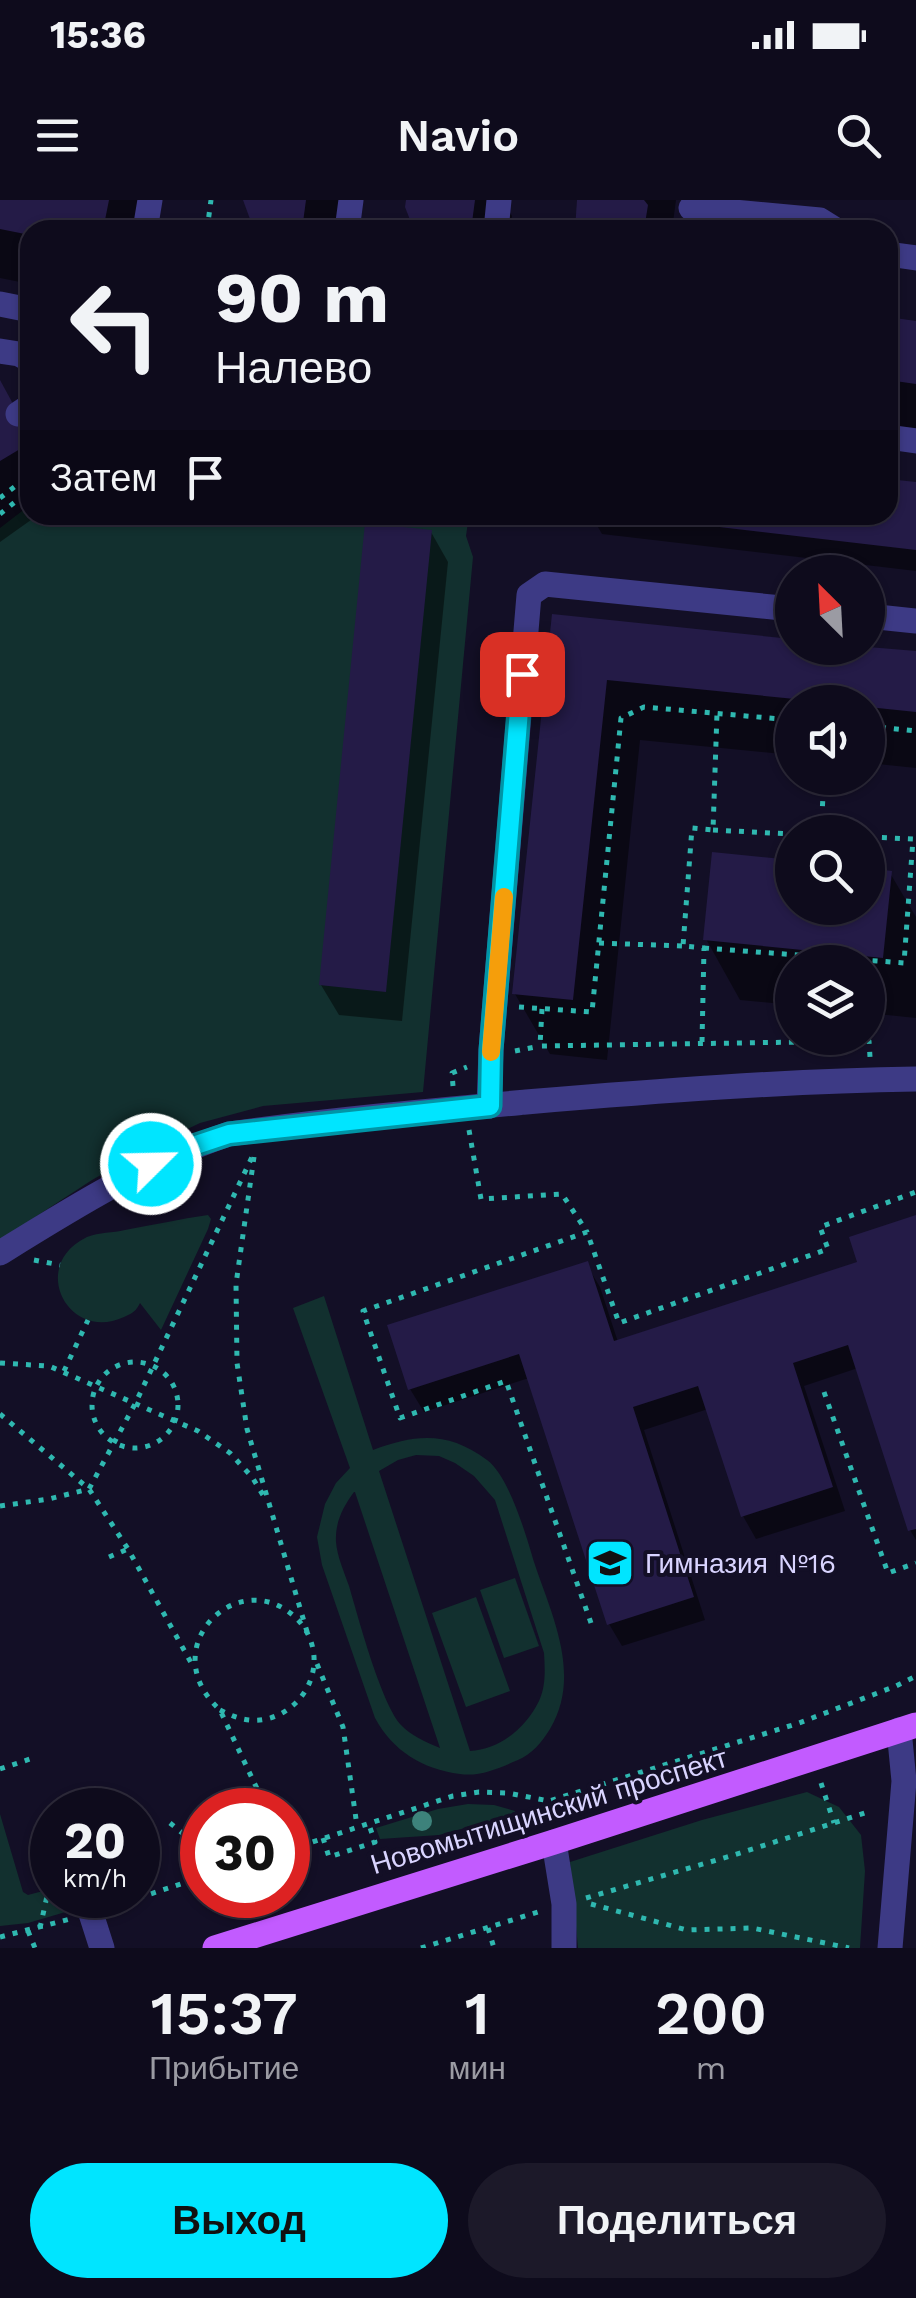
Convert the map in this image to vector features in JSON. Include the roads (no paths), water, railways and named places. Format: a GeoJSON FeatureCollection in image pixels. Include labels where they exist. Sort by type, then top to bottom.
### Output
{"type":"FeatureCollection","features":[{"type":"Feature","properties":{"kind":"main road","name":"Новомытищинский проспект"},"geometry":{"type":"LineString","coordinates":[[216,1948],[813,1760],[910,1725]]}},
{"type":"Feature","properties":{"kind":"street"},"geometry":{"type":"LineString","coordinates":[[691,213],[820,220]]}},
{"type":"Feature","properties":{"kind":"street"},"geometry":{"type":"LineString","coordinates":[[490,1106],[491,1050],[528,595],[545,584],[775,606]]}},
{"type":"Feature","properties":{"kind":"street"},"geometry":{"type":"LineString","coordinates":[[885,618],[916,621]]}},
{"type":"Feature","properties":{"kind":"street"},"geometry":{"type":"LineString","coordinates":[[11,1259],[92,1196],[151,1164],[229,1134],[490,1106],[747,1085],[916,1079]]}},
{"type":"Feature","properties":{"kind":"street"},"geometry":{"type":"LineString","coordinates":[[890,1948],[910,1725]]}},
{"type":"Feature","properties":{"kind":"street"},"geometry":{"type":"LineString","coordinates":[[554,1842],[564,1904],[564,1948]]}},
{"type":"Feature","properties":{"kind":"street"},"geometry":{"type":"LineString","coordinates":[[92,1918],[102,1948]]}},
{"type":"Feature","properties":{"kind":"place","name":"Гимназия №16"},"geometry":{"type":"Point","coordinates":[610,1563]}}]}
